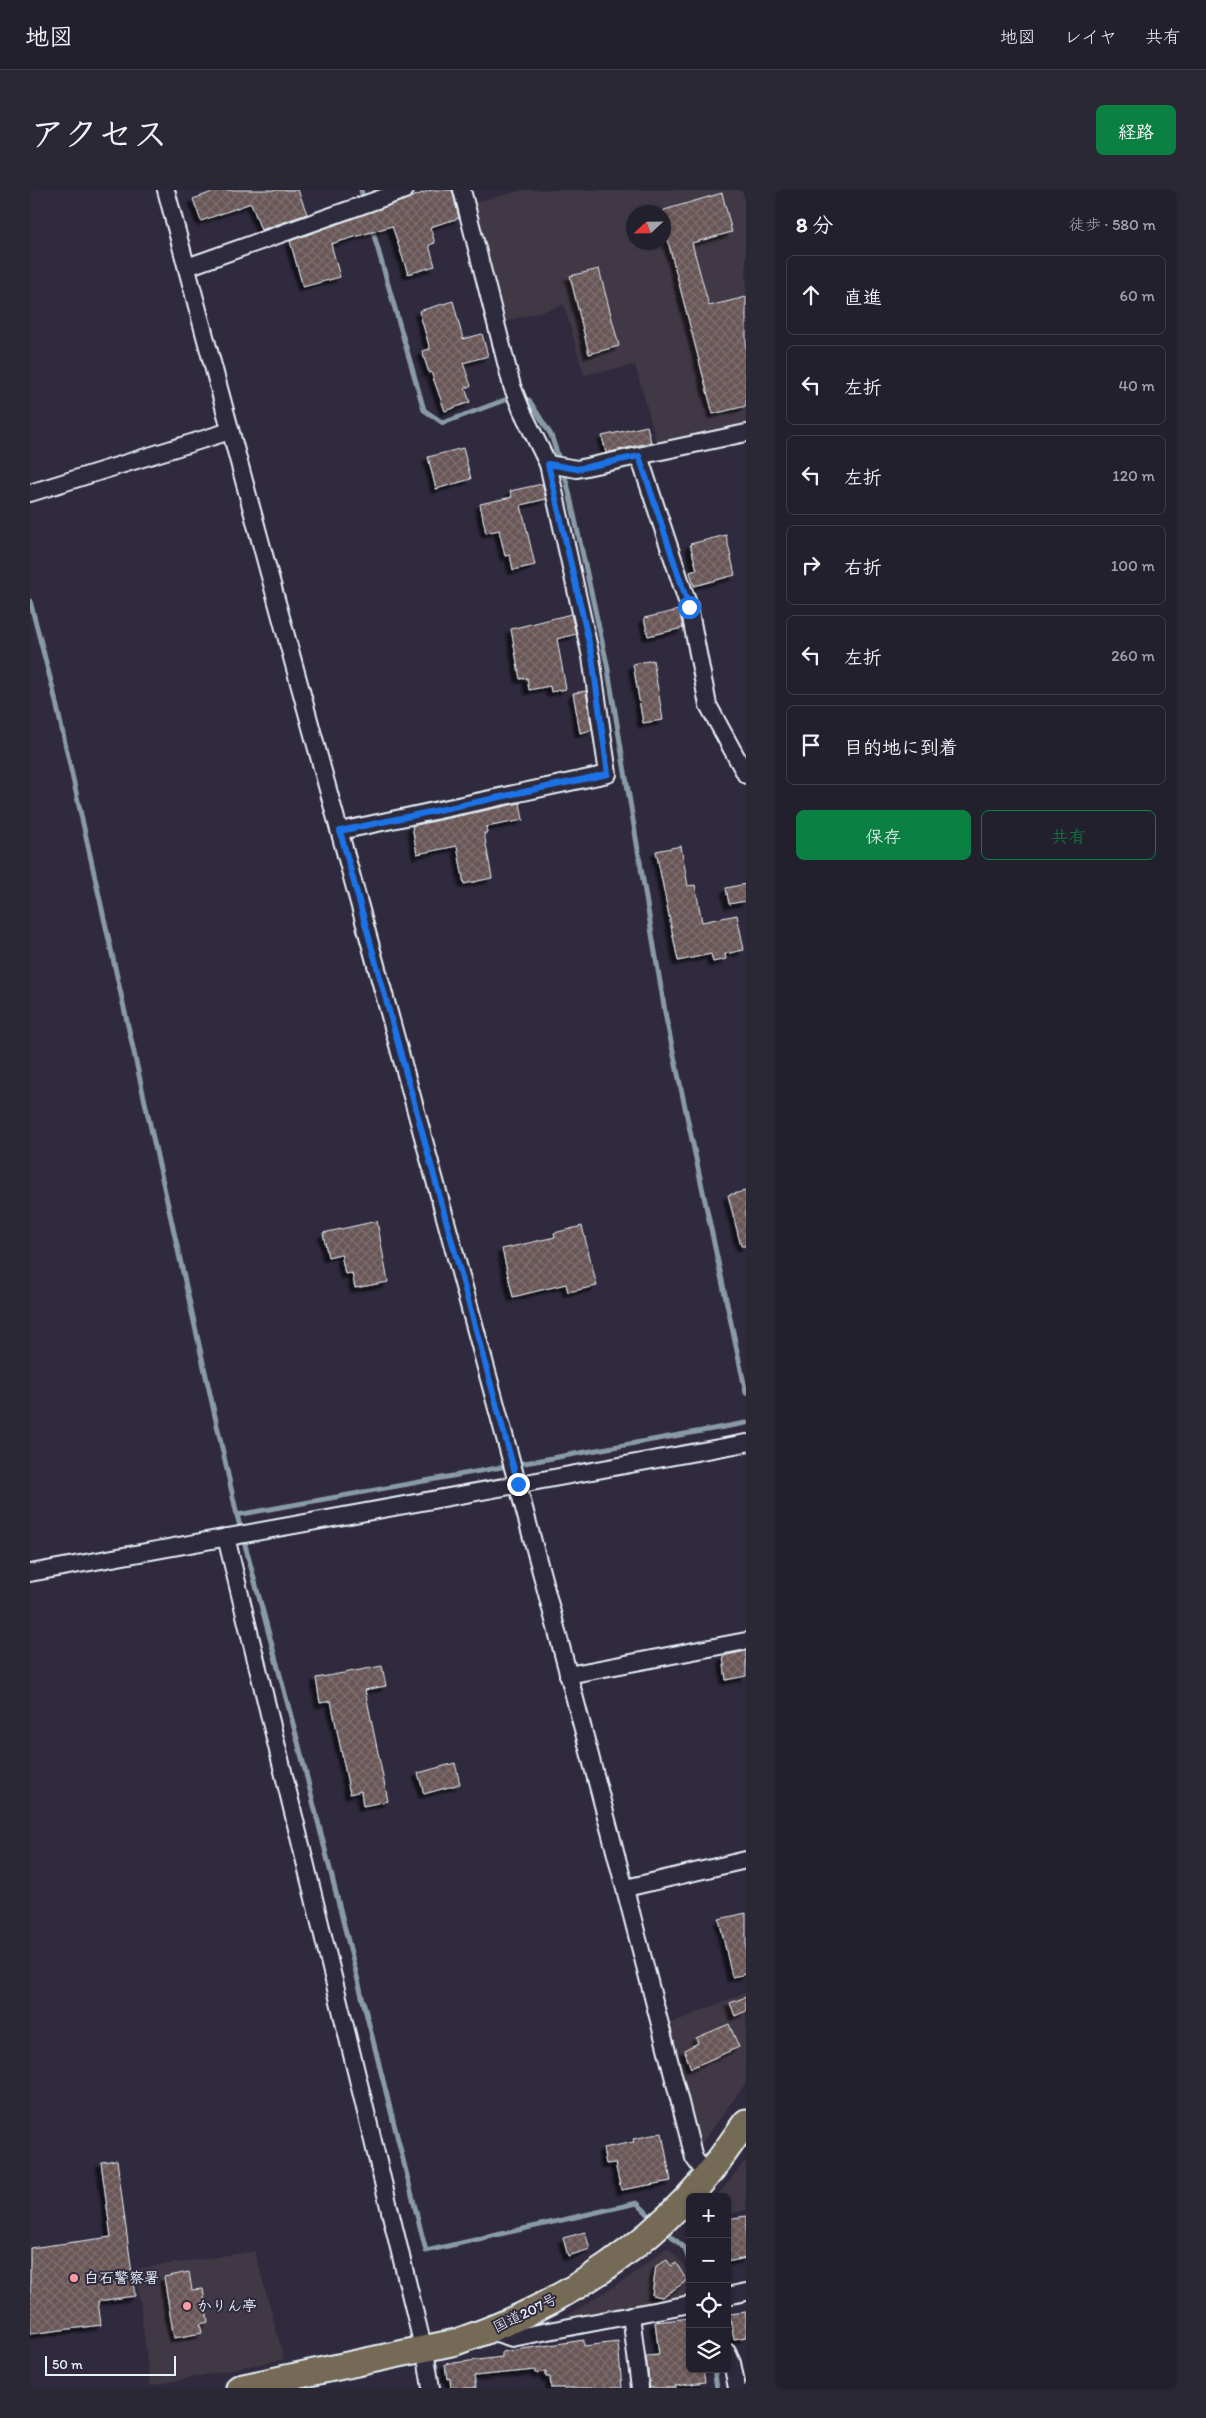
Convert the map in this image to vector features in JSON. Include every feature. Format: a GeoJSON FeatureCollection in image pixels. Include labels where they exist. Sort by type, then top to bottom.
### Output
{"type":"FeatureCollection","features":[{"type":"Feature","properties":{"kind":"highway","name":"国道207号"},"geometry":{"type":"LineString","coordinates":[[240,2388],[423,2351],[490,2331],[539,2309],[600,2272],[650,2235],[707,2176],[746,2122]]}},
{"type":"Feature","properties":{"kind":"street"},"geometry":{"type":"LineString","coordinates":[[166,190],[230,432],[515,1471],[626,1888],[694,2158],[707,2176]]}},
{"type":"Feature","properties":{"kind":"street"},"geometry":{"type":"LineString","coordinates":[[186,267],[405,190]]}},
{"type":"Feature","properties":{"kind":"street"},"geometry":{"type":"LineString","coordinates":[[340,831],[608,774],[592,656],[548,464],[512,386],[462,190]]}},
{"type":"Feature","properties":{"kind":"street"},"geometry":{"type":"LineString","coordinates":[[30,493],[230,432]]}},
{"type":"Feature","properties":{"kind":"street"},"geometry":{"type":"LineString","coordinates":[[548,464],[577,469],[746,433]]}},
{"type":"Feature","properties":{"kind":"street"},"geometry":{"type":"LineString","coordinates":[[639,456],[689,607],[708,705],[746,775]]}},
{"type":"Feature","properties":{"kind":"street"},"geometry":{"type":"LineString","coordinates":[[30,1573],[238,1535],[515,1471],[744,1443]]}},
{"type":"Feature","properties":{"kind":"street"},"geometry":{"type":"LineString","coordinates":[[238,1535],[431,2388]]}},
{"type":"Feature","properties":{"kind":"street"},"geometry":{"type":"LineString","coordinates":[[568,1675],[746,1641]]}},
{"type":"Feature","properties":{"kind":"street"},"geometry":{"type":"LineString","coordinates":[[626,1888],[746,1860]]}},
{"type":"Feature","properties":{"kind":"street"},"geometry":{"type":"LineString","coordinates":[[731,2295],[746,2292]]}},
{"type":"Feature","properties":{"kind":"street"},"geometry":{"type":"LineString","coordinates":[[490,2331],[512,2338],[686,2305]]}},
{"type":"Feature","properties":{"kind":"street"},"geometry":{"type":"LineString","coordinates":[[631,2316],[640,2388]]}},
{"type":"Feature","properties":{"kind":"street"},"geometry":{"type":"LineString","coordinates":[[731,2361],[737,2388]]}},
{"type":"Feature","properties":{"kind":"shaded area"},"geometry":{"type":"Polygon","coordinates":[[[524,190],[742,190],[746,205],[746,441],[661,457],[635,365],[584,375],[564,305],[504,322],[471,203],[524,190]]]}},
{"type":"Feature","properties":{"kind":"shaded area"},"geometry":{"type":"Polygon","coordinates":[[[746,1992],[746,2083],[698,2149],[667,2025],[746,1992]]]}},
{"type":"Feature","properties":{"kind":"shaded area"},"geometry":{"type":"Polygon","coordinates":[[[746,2160],[746,2210],[731,2214],[731,2193],[719,2193],[746,2160]]]}},
{"type":"Feature","properties":{"kind":"shaded area"},"geometry":{"type":"Polygon","coordinates":[[[667,2247],[683,2264],[686,2270],[686,2297],[557,2322],[632,2275],[667,2247]]]}},
{"type":"Feature","properties":{"kind":"shaded area"},"geometry":{"type":"Polygon","coordinates":[[[255,2251],[284,2359],[150,2386],[136,2269],[255,2251]]]}},
{"type":"Feature","properties":{"kind":"building"},"geometry":{"type":"Polygon","coordinates":[[[218,190],[298,190],[307,214],[261,230],[251,203],[201,221],[193,199],[218,190]]]}},
{"type":"Feature","properties":{"kind":"building"},"geometry":{"type":"Polygon","coordinates":[[[431,190],[452,190],[459,218],[430,227],[435,243],[429,245],[435,266],[408,274],[392,226],[331,244],[340,277],[303,287],[290,241],[431,190]]]}},
{"type":"Feature","properties":{"kind":"building"},"geometry":{"type":"Polygon","coordinates":[[[722,193],[732,232],[692,243],[709,306],[746,297],[746,406],[713,414],[670,250],[671,208],[722,193]]]}},
{"type":"Feature","properties":{"kind":"building"},"geometry":{"type":"Polygon","coordinates":[[[599,269],[619,346],[589,354],[570,276],[599,269]]]}},
{"type":"Feature","properties":{"kind":"building"},"geometry":{"type":"Polygon","coordinates":[[[453,301],[463,339],[482,334],[488,356],[463,363],[471,386],[465,388],[470,402],[445,411],[422,351],[430,349],[419,311],[453,301]]]}},
{"type":"Feature","properties":{"kind":"building"},"geometry":{"type":"Polygon","coordinates":[[[647,426],[651,442],[606,453],[602,436],[647,426]]]}},
{"type":"Feature","properties":{"kind":"building"},"geometry":{"type":"Polygon","coordinates":[[[463,448],[471,479],[436,489],[428,457],[463,448]]]}},
{"type":"Feature","properties":{"kind":"building"},"geometry":{"type":"Polygon","coordinates":[[[542,484],[546,499],[521,505],[535,565],[513,570],[510,555],[505,556],[499,530],[486,533],[480,504],[512,497],[510,491],[542,484]]]}},
{"type":"Feature","properties":{"kind":"building"},"geometry":{"type":"Polygon","coordinates":[[[726,535],[735,575],[694,586],[690,572],[697,570],[690,544],[726,535]]]}},
{"type":"Feature","properties":{"kind":"building"},"geometry":{"type":"Polygon","coordinates":[[[679,610],[683,628],[648,636],[644,618],[679,610]]]}},
{"type":"Feature","properties":{"kind":"building"},"geometry":{"type":"Polygon","coordinates":[[[571,614],[576,634],[557,639],[566,689],[551,692],[550,686],[529,690],[527,678],[520,679],[511,629],[571,614]]]}},
{"type":"Feature","properties":{"kind":"building"},"geometry":{"type":"Polygon","coordinates":[[[653,660],[663,720],[643,723],[633,664],[653,660]]]}},
{"type":"Feature","properties":{"kind":"building"},"geometry":{"type":"Polygon","coordinates":[[[586,691],[592,730],[580,733],[573,693],[586,691]]]}},
{"type":"Feature","properties":{"kind":"building"},"geometry":{"type":"Polygon","coordinates":[[[520,803],[523,820],[486,827],[487,833],[484,833],[492,878],[464,884],[457,846],[417,854],[412,826],[520,803]]]}},
{"type":"Feature","properties":{"kind":"building"},"geometry":{"type":"Polygon","coordinates":[[[681,846],[688,886],[695,885],[702,922],[737,915],[744,950],[725,954],[726,959],[713,962],[711,954],[678,961],[656,851],[681,846]]]}},
{"type":"Feature","properties":{"kind":"building"},"geometry":{"type":"Polygon","coordinates":[[[746,884],[746,901],[729,904],[726,888],[746,884]]]}},
{"type":"Feature","properties":{"kind":"building"},"geometry":{"type":"Polygon","coordinates":[[[746,1191],[746,1246],[741,1246],[728,1195],[746,1191]]]}},
{"type":"Feature","properties":{"kind":"building"},"geometry":{"type":"Polygon","coordinates":[[[377,1221],[388,1282],[355,1288],[352,1273],[345,1274],[341,1254],[328,1257],[323,1233],[377,1221]]]}},
{"type":"Feature","properties":{"kind":"building"},"geometry":{"type":"Polygon","coordinates":[[[582,1226],[597,1286],[568,1292],[566,1284],[513,1297],[502,1249],[555,1237],[554,1233],[582,1226]]]}},
{"type":"Feature","properties":{"kind":"building"},"geometry":{"type":"Polygon","coordinates":[[[746,1651],[746,1676],[726,1680],[723,1656],[746,1651]]]}},
{"type":"Feature","properties":{"kind":"building"},"geometry":{"type":"Polygon","coordinates":[[[382,1666],[386,1686],[365,1690],[388,1801],[363,1806],[361,1791],[350,1794],[331,1701],[320,1703],[316,1678],[382,1666]]]}},
{"type":"Feature","properties":{"kind":"building"},"geometry":{"type":"Polygon","coordinates":[[[455,1763],[460,1784],[424,1794],[418,1773],[455,1763]]]}},
{"type":"Feature","properties":{"kind":"building"},"geometry":{"type":"Polygon","coordinates":[[[746,1913],[746,1974],[732,1977],[719,1919],[746,1913]]]}},
{"type":"Feature","properties":{"kind":"building"},"geometry":{"type":"Polygon","coordinates":[[[746,1997],[746,2011],[735,2016],[730,2003],[746,1997]]]}},
{"type":"Feature","properties":{"kind":"building"},"geometry":{"type":"Polygon","coordinates":[[[729,2024],[739,2047],[691,2068],[684,2050],[698,2043],[696,2038],[729,2024]]]}},
{"type":"Feature","properties":{"kind":"building"},"geometry":{"type":"Polygon","coordinates":[[[662,2133],[671,2181],[621,2190],[615,2163],[606,2164],[603,2148],[634,2142],[633,2139],[662,2133]]]}},
{"type":"Feature","properties":{"kind":"building"},"geometry":{"type":"Polygon","coordinates":[[[117,2160],[135,2296],[98,2301],[101,2325],[30,2334],[30,2248],[111,2237],[101,2162],[117,2160]]]}},
{"type":"Feature","properties":{"kind":"building"},"geometry":{"type":"Polygon","coordinates":[[[746,2216],[746,2258],[731,2261],[731,2238],[731,2218],[746,2216]]]}},
{"type":"Feature","properties":{"kind":"building"},"geometry":{"type":"Polygon","coordinates":[[[585,2232],[590,2249],[568,2256],[563,2238],[585,2232]]]}},
{"type":"Feature","properties":{"kind":"building"},"geometry":{"type":"Polygon","coordinates":[[[667,2260],[671,2266],[676,2263],[686,2282],[662,2297],[652,2295],[656,2266],[667,2260]]]}},
{"type":"Feature","properties":{"kind":"building","name":"かりん亭"},"geometry":{"type":"Polygon","coordinates":[[[189,2272],[192,2290],[203,2289],[208,2322],[200,2324],[202,2333],[174,2338],[164,2277],[189,2272]]]}},
{"type":"Feature","properties":{"kind":"building"},"geometry":{"type":"Polygon","coordinates":[[[746,2312],[746,2337],[734,2339],[731,2314],[746,2312]]]}},
{"type":"Feature","properties":{"kind":"building"},"geometry":{"type":"Polygon","coordinates":[[[686,2318],[686,2373],[704,2373],[705,2382],[675,2386],[676,2388],[650,2388],[646,2356],[659,2355],[655,2322],[686,2318]]]}},
{"type":"Feature","properties":{"kind":"building"},"geometry":{"type":"Polygon","coordinates":[[[584,2340],[584,2346],[618,2342],[622,2388],[551,2388],[550,2377],[546,2377],[546,2372],[536,2373],[536,2370],[474,2376],[476,2388],[451,2388],[450,2378],[447,2379],[445,2364],[502,2357],[502,2352],[584,2340]]]}},
{"type":"Feature","properties":{"kind":"waterway"},"geometry":{"type":"LineString","coordinates":[[361,190],[424,410],[443,423],[510,398],[529,400],[551,435],[567,483],[607,664],[666,1018],[746,1393]]}},
{"type":"Feature","properties":{"kind":"waterway"},"geometry":{"type":"LineString","coordinates":[[30,601],[53,689],[237,1515],[299,1746],[426,2251],[637,2203],[655,2221]]}},
{"type":"Feature","properties":{"kind":"waterway"},"geometry":{"type":"LineString","coordinates":[[237,1515],[746,1423]]}},
{"type":"Feature","properties":{"kind":"waterway"},"geometry":{"type":"LineString","coordinates":[[665,2230],[686,2252]]}},
{"type":"Feature","properties":{"kind":"waterway"},"geometry":{"type":"LineString","coordinates":[[715,2373],[717,2388]]}},
{"type":"Feature","properties":{"kind":"place","name":"白石警察署"},"geometry":{"type":"Point","coordinates":[74,2278]}},
{"type":"Feature","properties":{"kind":"place","name":"かりん亭"},"geometry":{"type":"Point","coordinates":[187,2306]}},
{"type":"Feature","properties":{"kind":"route"},"geometry":{"type":"LineString","coordinates":[[518,1484],[340,831],[608,774],[592,656],[548,464],[577,469],[639,456],[689,607]]}}]}
